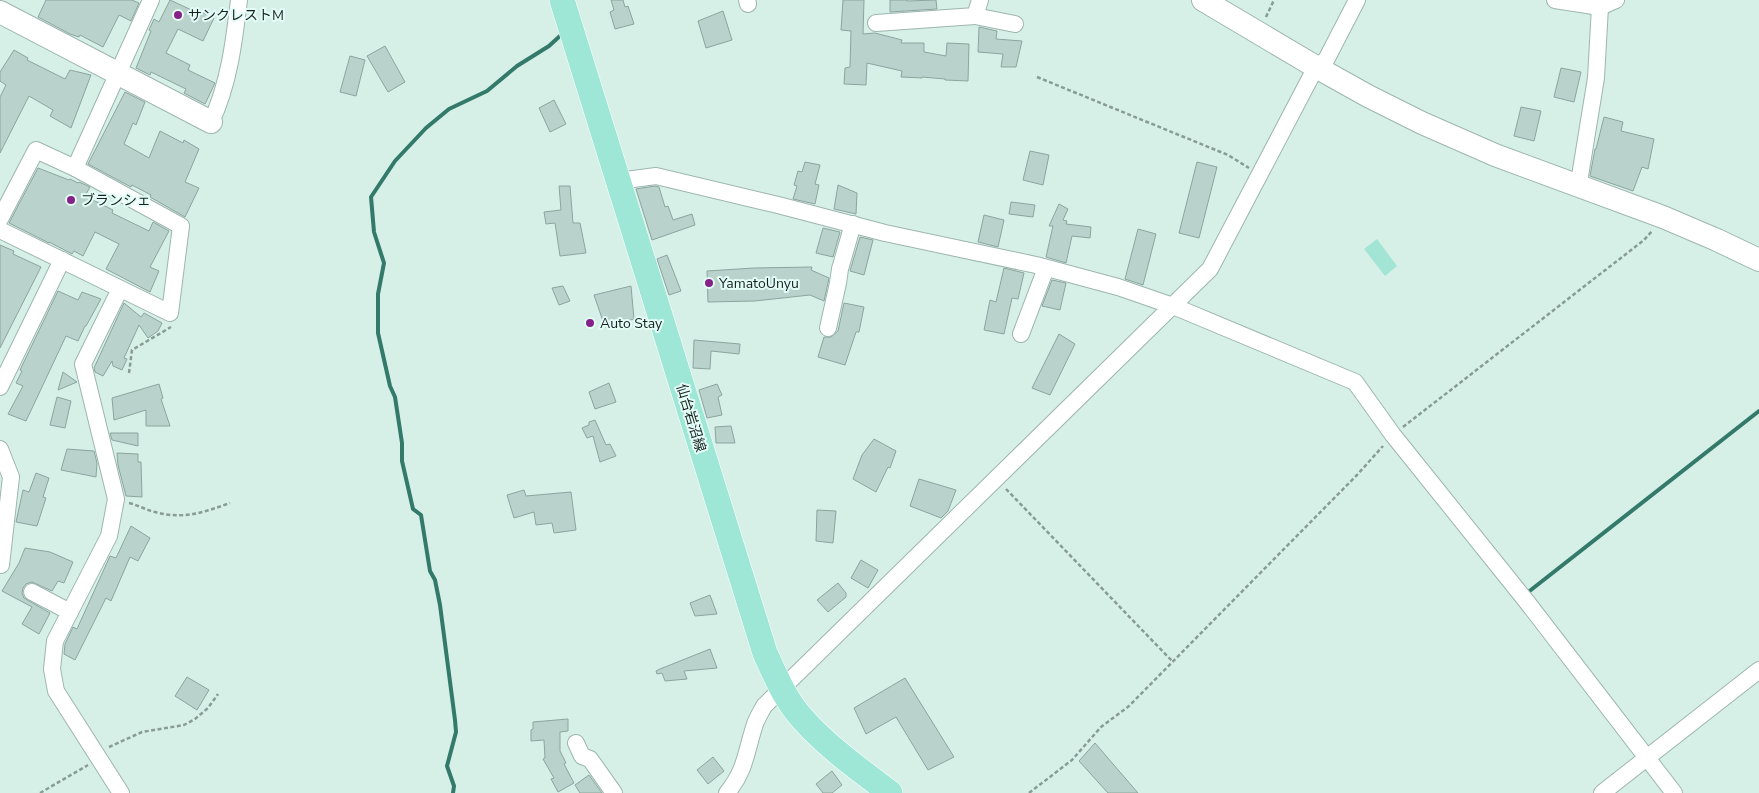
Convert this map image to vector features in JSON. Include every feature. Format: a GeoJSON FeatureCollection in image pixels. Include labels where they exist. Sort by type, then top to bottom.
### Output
{"type":"FeatureCollection","features":[{"type":"Feature","properties":{"kind":"main road","name":"仙台岩沼線"},"geometry":{"type":"LineString","coordinates":[[564,1],[765,653],[782,689],[800,716],[829,746],[890,793]]}},
{"type":"Feature","properties":{"kind":"street"},"geometry":{"type":"LineString","coordinates":[[75,168],[151,0]]}},
{"type":"Feature","properties":{"kind":"street"},"geometry":{"type":"LineString","coordinates":[[2,10],[117,74],[210,122],[220,101],[230,60],[239,0]]}},
{"type":"Feature","properties":{"kind":"street"},"geometry":{"type":"LineString","coordinates":[[975,16],[980,0]]}},
{"type":"Feature","properties":{"kind":"street"},"geometry":{"type":"LineString","coordinates":[[1203,0],[1316,67],[1422,123],[1494,155],[1663,217],[1759,260]]}},
{"type":"Feature","properties":{"kind":"street"},"geometry":{"type":"LineString","coordinates":[[727,793],[736,783],[743,767],[755,722],[764,706],[1210,269],[1316,67],[1326,60],[1356,0]]}},
{"type":"Feature","properties":{"kind":"street"},"geometry":{"type":"LineString","coordinates":[[1554,0],[1600,7],[1616,0]]}},
{"type":"Feature","properties":{"kind":"street"},"geometry":{"type":"LineString","coordinates":[[1577,186],[1596,78],[1600,7]]}},
{"type":"Feature","properties":{"kind":"street"},"geometry":{"type":"LineString","coordinates":[[876,23],[975,16],[1015,24]]}},
{"type":"Feature","properties":{"kind":"street"},"geometry":{"type":"LineString","coordinates":[[0,219],[36,150],[75,168],[180,226],[170,314],[0,230]]}},
{"type":"Feature","properties":{"kind":"street"},"geometry":{"type":"LineString","coordinates":[[618,181],[656,176],[853,224],[885,234],[1046,268],[1118,287],[1173,306],[1355,382],[1393,435],[1527,602],[1674,793]]}},
{"type":"Feature","properties":{"kind":"street"},"geometry":{"type":"LineString","coordinates":[[828,328],[840,270],[853,224]]}},
{"type":"Feature","properties":{"kind":"street"},"geometry":{"type":"LineString","coordinates":[[0,387],[62,260]]}},
{"type":"Feature","properties":{"kind":"street"},"geometry":{"type":"LineString","coordinates":[[1021,334],[1046,268]]}},
{"type":"Feature","properties":{"kind":"street"},"geometry":{"type":"LineString","coordinates":[[120,289],[83,364],[116,499],[109,536],[55,641],[52,669],[56,691],[120,793]]}},
{"type":"Feature","properties":{"kind":"street"},"geometry":{"type":"LineString","coordinates":[[0,449],[11,477],[0,565]]}},
{"type":"Feature","properties":{"kind":"street"},"geometry":{"type":"LineString","coordinates":[[32,592],[70,612]]}},
{"type":"Feature","properties":{"kind":"street"},"geometry":{"type":"LineString","coordinates":[[1602,793],[1759,670]]}},
{"type":"Feature","properties":{"kind":"street"},"geometry":{"type":"LineString","coordinates":[[576,743],[582,756],[590,759],[614,793]]}},
{"type":"Feature","properties":{"kind":"path"},"geometry":{"type":"LineString","coordinates":[[1266,18],[1274,0]]}},
{"type":"Feature","properties":{"kind":"path"},"geometry":{"type":"LineString","coordinates":[[1037,77],[1228,154],[1259,175]]}},
{"type":"Feature","properties":{"kind":"path"},"geometry":{"type":"LineString","coordinates":[[1029,793],[1072,760],[1101,727],[1129,706],[1357,475],[1393,435],[1644,240],[1663,217]]}},
{"type":"Feature","properties":{"kind":"path"},"geometry":{"type":"LineString","coordinates":[[129,373],[132,350],[176,324]]}},
{"type":"Feature","properties":{"kind":"path"},"geometry":{"type":"LineString","coordinates":[[997,479],[1173,662]]}},
{"type":"Feature","properties":{"kind":"path"},"geometry":{"type":"LineString","coordinates":[[116,499],[154,512],[173,516],[201,514],[230,502]]}},
{"type":"Feature","properties":{"kind":"path"},"geometry":{"type":"LineString","coordinates":[[40,793],[98,758],[110,747],[142,732],[184,725],[190,722],[208,708],[218,694]]}},
{"type":"Feature","properties":{"kind":"green space"},"geometry":{"type":"Polygon","coordinates":[[[1377,239],[1397,266],[1385,276],[1364,249],[1377,239]]]}},
{"type":"Feature","properties":{"kind":"building"},"geometry":{"type":"Polygon","coordinates":[[[46,0],[132,0],[139,3],[131,21],[119,15],[103,47],[80,35],[79,37],[70,34],[38,17],[46,0]]]}},
{"type":"Feature","properties":{"kind":"building"},"geometry":{"type":"Polygon","coordinates":[[[170,0],[214,18],[203,41],[178,29],[166,53],[190,65],[188,70],[215,83],[205,104],[184,93],[186,89],[151,72],[150,75],[136,68],[154,19],[159,22],[170,0]]]}},
{"type":"Feature","properties":{"kind":"building"},"geometry":{"type":"Polygon","coordinates":[[[611,0],[623,0],[625,7],[628,6],[634,24],[615,29],[610,12],[614,10],[611,0]]]}},
{"type":"Feature","properties":{"kind":"building"},"geometry":{"type":"Polygon","coordinates":[[[843,0],[864,0],[863,34],[875,33],[902,40],[901,43],[924,43],[924,52],[946,56],[947,43],[969,44],[968,81],[901,77],[902,71],[867,63],[866,85],[844,84],[845,68],[850,67],[851,31],[841,30],[843,0]]]}},
{"type":"Feature","properties":{"kind":"building"},"geometry":{"type":"Polygon","coordinates":[[[890,0],[936,0],[937,9],[890,12],[890,0]]]}},
{"type":"Feature","properties":{"kind":"building"},"geometry":{"type":"Polygon","coordinates":[[[723,11],[732,40],[706,48],[698,21],[723,11]]]}},
{"type":"Feature","properties":{"kind":"building"},"geometry":{"type":"Polygon","coordinates":[[[979,27],[997,31],[996,39],[1022,41],[1016,67],[1001,67],[1003,54],[978,52],[979,27]]]}},
{"type":"Feature","properties":{"kind":"building"},"geometry":{"type":"Polygon","coordinates":[[[385,46],[405,82],[388,92],[367,56],[385,46]]]}},
{"type":"Feature","properties":{"kind":"building"},"geometry":{"type":"Polygon","coordinates":[[[14,50],[28,58],[27,60],[65,79],[70,70],[91,75],[71,128],[50,116],[53,110],[29,96],[0,153],[0,97],[6,85],[0,81],[0,72],[14,50]]]}},
{"type":"Feature","properties":{"kind":"building"},"geometry":{"type":"Polygon","coordinates":[[[350,56],[365,60],[356,96],[340,92],[350,56]]]}},
{"type":"Feature","properties":{"kind":"building"},"geometry":{"type":"Polygon","coordinates":[[[1561,68],[1581,72],[1574,102],[1554,97],[1561,68]]]}},
{"type":"Feature","properties":{"kind":"building"},"geometry":{"type":"Polygon","coordinates":[[[125,92],[145,102],[136,125],[133,123],[124,144],[149,158],[160,131],[183,143],[184,140],[199,149],[185,182],[199,188],[185,217],[150,197],[151,195],[132,185],[131,187],[88,164],[125,92]]]}},
{"type":"Feature","properties":{"kind":"building"},"geometry":{"type":"Polygon","coordinates":[[[554,100],[566,124],[550,132],[539,108],[554,100]]]}},
{"type":"Feature","properties":{"kind":"building"},"geometry":{"type":"Polygon","coordinates":[[[1521,107],[1541,111],[1534,141],[1514,136],[1521,107]]]}},
{"type":"Feature","properties":{"kind":"building"},"geometry":{"type":"Polygon","coordinates":[[[1604,117],[1623,122],[1621,131],[1654,139],[1648,169],[1642,167],[1633,191],[1590,176],[1604,117]]]}},
{"type":"Feature","properties":{"kind":"building"},"geometry":{"type":"Polygon","coordinates":[[[1030,151],[1049,155],[1043,185],[1023,180],[1030,151]]]}},
{"type":"Feature","properties":{"kind":"building"},"geometry":{"type":"Polygon","coordinates":[[[805,162],[820,165],[815,184],[819,185],[815,204],[793,199],[797,186],[794,185],[798,171],[802,172],[805,162]]]}},
{"type":"Feature","properties":{"kind":"building"},"geometry":{"type":"Polygon","coordinates":[[[1197,162],[1217,167],[1199,238],[1179,233],[1197,162]]]}},
{"type":"Feature","properties":{"kind":"building"},"geometry":{"type":"Polygon","coordinates":[[[38,168],[90,187],[85,196],[113,210],[112,213],[149,231],[153,222],[169,231],[150,267],[159,271],[150,292],[106,269],[119,244],[95,232],[83,256],[74,251],[72,254],[9,223],[38,168]]]}},
{"type":"Feature","properties":{"kind":"building"},"geometry":{"type":"Polygon","coordinates":[[[838,185],[857,193],[856,214],[834,209],[838,185]]]}},
{"type":"Feature","properties":{"kind":"building"},"geometry":{"type":"Polygon","coordinates":[[[559,186],[570,186],[573,223],[580,223],[586,253],[560,256],[555,223],[546,224],[544,212],[561,210],[559,186]]]}},
{"type":"Feature","properties":{"kind":"building"},"geometry":{"type":"Polygon","coordinates":[[[659,187],[665,207],[668,206],[673,220],[692,214],[695,225],[652,240],[636,189],[659,187]]]}},
{"type":"Feature","properties":{"kind":"building"},"geometry":{"type":"Polygon","coordinates":[[[1011,202],[1035,205],[1033,217],[1009,214],[1011,202]]]}},
{"type":"Feature","properties":{"kind":"building"},"geometry":{"type":"Polygon","coordinates":[[[1059,204],[1068,209],[1063,220],[1067,221],[1066,224],[1091,227],[1090,238],[1072,236],[1066,263],[1046,257],[1053,226],[1049,226],[1059,204]]]}},
{"type":"Feature","properties":{"kind":"building"},"geometry":{"type":"Polygon","coordinates":[[[984,215],[1004,220],[998,247],[978,242],[984,215]]]}},
{"type":"Feature","properties":{"kind":"building"},"geometry":{"type":"Polygon","coordinates":[[[823,228],[840,232],[833,257],[816,253],[823,228]]]}},
{"type":"Feature","properties":{"kind":"building"},"geometry":{"type":"Polygon","coordinates":[[[1138,229],[1156,234],[1143,285],[1125,279],[1138,229]]]}},
{"type":"Feature","properties":{"kind":"building"},"geometry":{"type":"Polygon","coordinates":[[[860,237],[873,240],[864,275],[850,271],[860,237]]]}},
{"type":"Feature","properties":{"kind":"building"},"geometry":{"type":"Polygon","coordinates":[[[0,245],[14,251],[13,254],[41,267],[0,348],[0,245]]]}},
{"type":"Feature","properties":{"kind":"building"},"geometry":{"type":"Polygon","coordinates":[[[667,255],[681,291],[669,295],[657,259],[667,255]]]}},
{"type":"Feature","properties":{"kind":"building"},"geometry":{"type":"Polygon","coordinates":[[[812,267],[811,270],[829,278],[824,301],[810,295],[755,301],[708,302],[707,271],[812,267]]]}},
{"type":"Feature","properties":{"kind":"building"},"geometry":{"type":"Polygon","coordinates":[[[1004,268],[1024,273],[1018,299],[1012,298],[1004,334],[984,330],[990,300],[996,302],[1004,268]]]}},
{"type":"Feature","properties":{"kind":"building"},"geometry":{"type":"Polygon","coordinates":[[[1052,280],[1066,283],[1060,310],[1042,306],[1052,280]]]}},
{"type":"Feature","properties":{"kind":"building"},"geometry":{"type":"Polygon","coordinates":[[[563,286],[570,301],[559,305],[552,288],[563,286]]]}},
{"type":"Feature","properties":{"kind":"building"},"geometry":{"type":"Polygon","coordinates":[[[631,286],[634,319],[605,327],[594,295],[631,286]]]}},
{"type":"Feature","properties":{"kind":"building"},"geometry":{"type":"Polygon","coordinates":[[[58,291],[78,300],[82,292],[101,299],[78,341],[66,336],[26,421],[8,414],[23,386],[16,383],[22,371],[20,370],[58,291]]]}},
{"type":"Feature","properties":{"kind":"building"},"geometry":{"type":"Polygon","coordinates":[[[124,303],[141,317],[144,313],[162,323],[158,331],[148,338],[139,325],[124,358],[127,359],[122,370],[113,366],[112,361],[103,376],[95,372],[94,368],[124,303]]]}},
{"type":"Feature","properties":{"kind":"building"},"geometry":{"type":"Polygon","coordinates":[[[844,303],[864,307],[859,332],[856,332],[845,365],[818,357],[824,337],[831,337],[838,331],[844,303]]]}},
{"type":"Feature","properties":{"kind":"building"},"geometry":{"type":"Polygon","coordinates":[[[1059,334],[1075,344],[1050,395],[1032,388],[1059,334]]]}},
{"type":"Feature","properties":{"kind":"building"},"geometry":{"type":"Polygon","coordinates":[[[694,340],[740,344],[739,354],[711,351],[710,369],[693,368],[694,340]]]}},
{"type":"Feature","properties":{"kind":"building"},"geometry":{"type":"Polygon","coordinates":[[[63,372],[77,382],[58,390],[63,372]]]}},
{"type":"Feature","properties":{"kind":"building"},"geometry":{"type":"Polygon","coordinates":[[[609,383],[616,402],[595,409],[589,392],[609,383]]]}},
{"type":"Feature","properties":{"kind":"building"},"geometry":{"type":"Polygon","coordinates":[[[159,384],[163,398],[161,399],[170,426],[146,426],[146,410],[114,420],[112,398],[159,384]]]}},
{"type":"Feature","properties":{"kind":"building"},"geometry":{"type":"Polygon","coordinates":[[[717,384],[722,395],[718,397],[722,415],[707,418],[699,390],[717,384]]]}},
{"type":"Feature","properties":{"kind":"building"},"geometry":{"type":"Polygon","coordinates":[[[57,397],[71,401],[65,428],[50,425],[57,397]]]}},
{"type":"Feature","properties":{"kind":"building"},"geometry":{"type":"Polygon","coordinates":[[[595,420],[606,445],[610,444],[616,456],[600,462],[593,436],[587,438],[582,428],[595,420]]]}},
{"type":"Feature","properties":{"kind":"building"},"geometry":{"type":"Polygon","coordinates":[[[731,426],[735,443],[716,443],[715,427],[731,426]]]}},
{"type":"Feature","properties":{"kind":"building"},"geometry":{"type":"Polygon","coordinates":[[[110,433],[138,433],[138,446],[112,440],[110,433]]]}},
{"type":"Feature","properties":{"kind":"building"},"geometry":{"type":"Polygon","coordinates":[[[874,439],[896,451],[890,468],[888,467],[876,492],[853,479],[862,455],[874,439]]]}},
{"type":"Feature","properties":{"kind":"building"},"geometry":{"type":"Polygon","coordinates":[[[67,449],[94,451],[97,463],[96,477],[61,470],[67,449]]]}},
{"type":"Feature","properties":{"kind":"building"},"geometry":{"type":"Polygon","coordinates":[[[117,453],[138,454],[138,462],[141,462],[142,497],[126,496],[117,453]]]}},
{"type":"Feature","properties":{"kind":"building"},"geometry":{"type":"Polygon","coordinates":[[[36,473],[49,478],[43,497],[46,498],[37,526],[16,522],[23,490],[29,492],[36,473]]]}},
{"type":"Feature","properties":{"kind":"building"},"geometry":{"type":"Polygon","coordinates":[[[919,479],[956,490],[948,511],[941,518],[910,506],[919,479]]]}},
{"type":"Feature","properties":{"kind":"building"},"geometry":{"type":"Polygon","coordinates":[[[524,490],[526,496],[571,492],[576,530],[554,533],[552,523],[536,525],[534,512],[514,518],[507,495],[524,490]]]}},
{"type":"Feature","properties":{"kind":"building"},"geometry":{"type":"Polygon","coordinates":[[[817,510],[836,511],[833,543],[816,541],[817,510]]]}},
{"type":"Feature","properties":{"kind":"building"},"geometry":{"type":"Polygon","coordinates":[[[131,526],[150,538],[138,561],[130,557],[111,601],[106,598],[75,660],[64,654],[65,644],[73,627],[77,629],[110,556],[116,558],[131,526]]]}},
{"type":"Feature","properties":{"kind":"building"},"geometry":{"type":"Polygon","coordinates":[[[25,548],[50,552],[73,562],[64,583],[58,581],[52,591],[32,582],[26,584],[23,588],[24,598],[50,613],[39,634],[22,624],[32,607],[2,591],[19,563],[25,548]]]}},
{"type":"Feature","properties":{"kind":"building"},"geometry":{"type":"Polygon","coordinates":[[[861,560],[878,570],[868,588],[851,578],[861,560]]]}},
{"type":"Feature","properties":{"kind":"building"},"geometry":{"type":"Polygon","coordinates":[[[838,583],[846,593],[846,597],[828,612],[817,600],[838,583]]]}},
{"type":"Feature","properties":{"kind":"building"},"geometry":{"type":"Polygon","coordinates":[[[710,595],[717,614],[695,616],[690,603],[710,595]]]}},
{"type":"Feature","properties":{"kind":"building"},"geometry":{"type":"Polygon","coordinates":[[[710,649],[717,668],[684,671],[687,679],[665,681],[662,673],[657,674],[656,671],[660,669],[710,649]]]}},
{"type":"Feature","properties":{"kind":"building"},"geometry":{"type":"Polygon","coordinates":[[[187,677],[209,690],[197,710],[175,696],[187,677]]]}},
{"type":"Feature","properties":{"kind":"building"},"geometry":{"type":"Polygon","coordinates":[[[905,678],[954,757],[928,770],[896,717],[866,734],[854,708],[905,678]]]}},
{"type":"Feature","properties":{"kind":"building"},"geometry":{"type":"Polygon","coordinates":[[[568,719],[568,731],[560,732],[560,751],[566,763],[564,764],[574,783],[558,792],[551,779],[554,778],[543,759],[545,758],[544,740],[531,741],[531,730],[533,729],[533,722],[568,719]]]}},
{"type":"Feature","properties":{"kind":"building"},"geometry":{"type":"Polygon","coordinates":[[[1095,743],[1138,793],[1108,793],[1079,761],[1095,743]]]}},
{"type":"Feature","properties":{"kind":"building"},"geometry":{"type":"Polygon","coordinates":[[[713,757],[724,771],[708,784],[697,770],[713,757]]]}},
{"type":"Feature","properties":{"kind":"building"},"geometry":{"type":"Polygon","coordinates":[[[832,771],[842,785],[832,793],[823,793],[816,784],[832,771]]]}},
{"type":"Feature","properties":{"kind":"building"},"geometry":{"type":"Polygon","coordinates":[[[589,775],[602,793],[580,793],[575,785],[589,775]]]}},
{"type":"Feature","properties":{"kind":"waterway"},"geometry":{"type":"LineString","coordinates":[[453,793],[454,786],[447,766],[456,732],[440,605],[435,580],[430,571],[421,515],[413,509],[402,461],[402,443],[395,397],[390,386],[378,333],[378,294],[384,263],[374,232],[371,197],[395,161],[426,128],[449,109],[487,91],[517,66],[549,46],[561,35]]}},
{"type":"Feature","properties":{"kind":"waterway"},"geometry":{"type":"LineString","coordinates":[[1527,593],[1759,411]]}},
{"type":"Feature","properties":{"kind":"place","name":"サンクレストM"},"geometry":{"type":"Point","coordinates":[178,15]}},
{"type":"Feature","properties":{"kind":"place","name":"ブランシェ"},"geometry":{"type":"Point","coordinates":[71,200]}},
{"type":"Feature","properties":{"kind":"place","name":"YamatoUnyu"},"geometry":{"type":"Point","coordinates":[709,283]}},
{"type":"Feature","properties":{"kind":"place","name":"Auto Stay"},"geometry":{"type":"Point","coordinates":[590,323]}}]}
